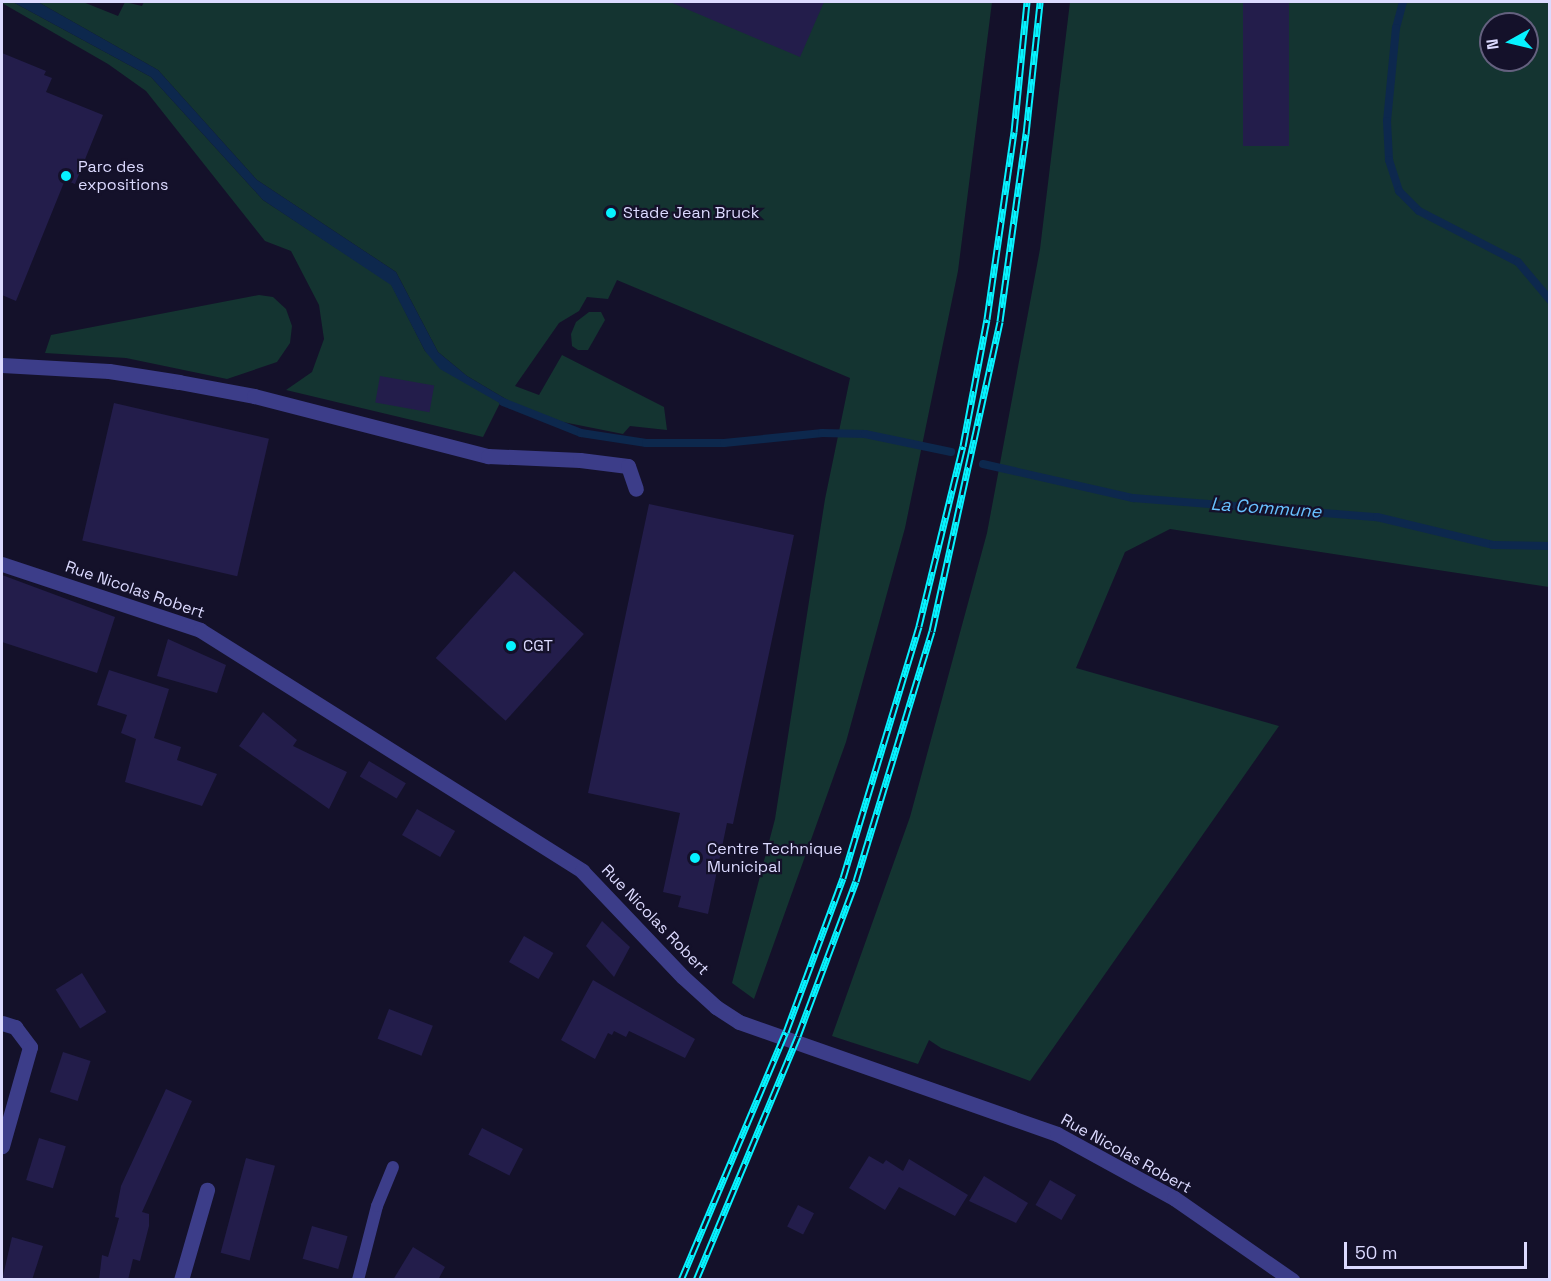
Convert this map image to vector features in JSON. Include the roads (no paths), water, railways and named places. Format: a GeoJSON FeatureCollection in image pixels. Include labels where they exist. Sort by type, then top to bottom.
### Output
{"type":"FeatureCollection","features":[{"type":"Feature","properties":{"kind":"street"},"geometry":{"type":"LineString","coordinates":[[2,365],[109,371],[254,396],[488,456],[580,460],[628,466],[636,489]]}},
{"type":"Feature","properties":{"kind":"street","name":"Rue Nicolas Robert"},"geometry":{"type":"LineString","coordinates":[[2,564],[200,630],[582,872],[683,977],[716,1007],[739,1022],[1057,1134],[1174,1198],[1292,1280]]}},
{"type":"Feature","properties":{"kind":"street"},"geometry":{"type":"LineString","coordinates":[[2,1023],[15,1027],[30,1047],[2,1146]]}},
{"type":"Feature","properties":{"kind":"street"},"geometry":{"type":"LineString","coordinates":[[181,1279],[207,1190]]}},
{"type":"Feature","properties":{"kind":"lane"},"geometry":{"type":"LineString","coordinates":[[358,1280],[377,1206],[393,1167]]}},
{"type":"Feature","properties":{"kind":"water"},"geometry":{"type":"Polygon","coordinates":[[[13,2],[38,2],[158,70],[257,180],[396,272],[438,352],[467,376],[514,404],[510,409],[440,369],[425,351],[391,285],[263,200],[151,77],[13,2]]]}},
{"type":"Feature","properties":{"kind":"waterway"},"geometry":{"type":"LineString","coordinates":[[1403,2],[1396,28],[1387,121],[1389,160],[1399,191],[1419,211],[1518,262],[1550,300]]}},
{"type":"Feature","properties":{"kind":"waterway"},"geometry":{"type":"LineString","coordinates":[[503,402],[581,433],[646,443],[724,443],[822,433],[865,434],[951,452]]}},
{"type":"Feature","properties":{"kind":"waterway","name":"La Commune"},"geometry":{"type":"LineString","coordinates":[[983,464],[1133,498],[1377,517],[1493,545],[1550,546]]}},
{"type":"Feature","properties":{"kind":"railway"},"geometry":{"type":"LineString","coordinates":[[681,1280],[786,1032],[843,878],[919,626],[963,446],[987,319],[1014,132],[1027,2]]}},
{"type":"Feature","properties":{"kind":"railway"},"geometry":{"type":"LineString","coordinates":[[696,1280],[798,1036],[856,881],[932,631],[1000,321],[1026,134],[1040,2]]}},
{"type":"Feature","properties":{"kind":"place","name":"Parc des expositions"},"geometry":{"type":"Point","coordinates":[66,176]}},
{"type":"Feature","properties":{"kind":"place","name":"Stade Jean Bruck"},"geometry":{"type":"Point","coordinates":[611,213]}},
{"type":"Feature","properties":{"kind":"place","name":"CGT"},"geometry":{"type":"Point","coordinates":[511,646]}},
{"type":"Feature","properties":{"kind":"place","name":"Centre Technique Municipal"},"geometry":{"type":"Point","coordinates":[695,858]}}]}
